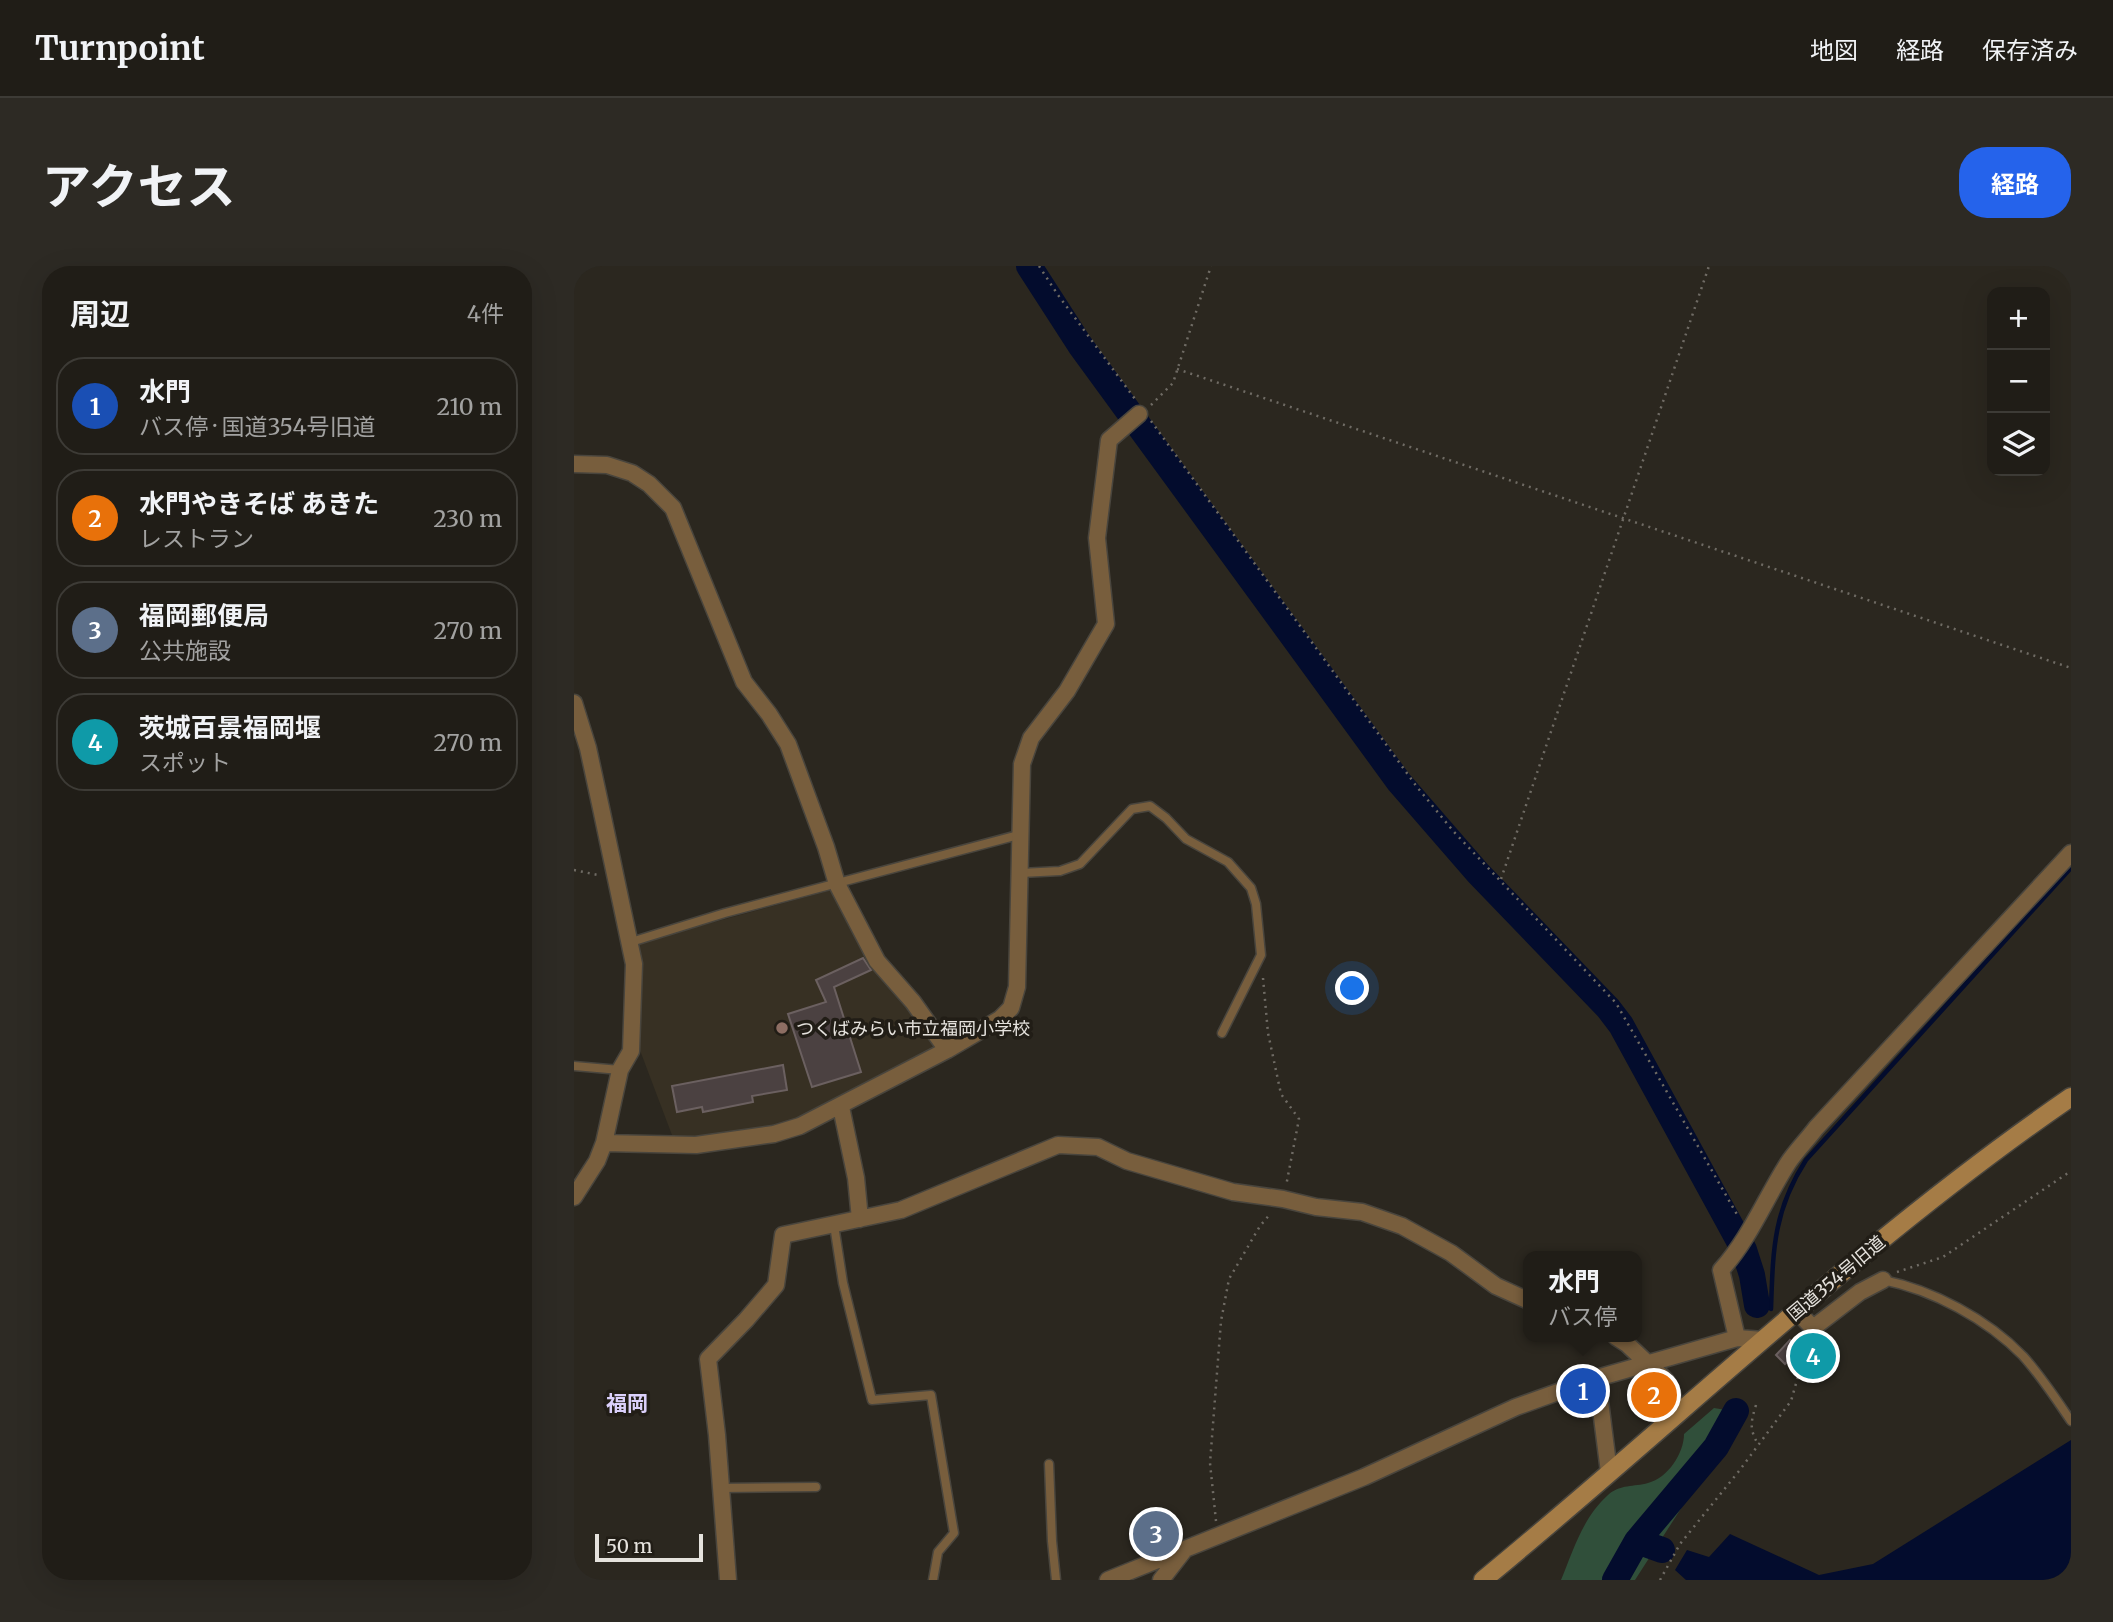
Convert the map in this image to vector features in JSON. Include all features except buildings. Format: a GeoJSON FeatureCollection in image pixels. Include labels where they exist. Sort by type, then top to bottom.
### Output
{"type":"FeatureCollection","features":[{"type":"Feature","properties":{"kind":"street"},"geometry":{"type":"LineString","coordinates":[[604,1143],[696,1145],[774,1134],[800,1126],[947,1050],[1000,1019],[1010,1008],[1017,987],[1022,764],[1031,738],[1067,691],[1106,625],[1097,538],[1109,440],[1137,416]]}},
{"type":"Feature","properties":{"kind":"street"},"geometry":{"type":"LineString","coordinates":[[574,464],[607,465],[632,473],[649,484],[673,508],[744,682],[788,744],[837,884],[877,961],[913,1002],[947,1050]]}},
{"type":"Feature","properties":{"kind":"street"},"geometry":{"type":"LineString","coordinates":[[574,703],[588,748],[634,964],[631,1051],[620,1070],[604,1143],[597,1161],[574,1197]]}},
{"type":"Feature","properties":{"kind":"street"},"geometry":{"type":"LineString","coordinates":[[1737,1338],[1721,1270],[1734,1256],[1789,1163],[1816,1128],[2071,853]]}},
{"type":"Feature","properties":{"kind":"street","name":"国道354号旧道"},"geometry":{"type":"LineString","coordinates":[[1483,1580],[1866,1251],[1945,1188],[2071,1097]]}},
{"type":"Feature","properties":{"kind":"street"},"geometry":{"type":"LineString","coordinates":[[841,1107],[856,1178],[859,1219]]}},
{"type":"Feature","properties":{"kind":"street"},"geometry":{"type":"LineString","coordinates":[[728,1580],[717,1435],[708,1359],[755,1311],[776,1285],[783,1235],[901,1210],[1058,1145],[1098,1147],[1127,1161],[1220,1189],[1316,1207],[1362,1212],[1402,1226],[1451,1252],[1496,1286],[1523,1298]]}},
{"type":"Feature","properties":{"kind":"street"},"geometry":{"type":"LineString","coordinates":[[1797,1311],[1813,1328],[1860,1292],[1883,1280]]}},
{"type":"Feature","properties":{"kind":"street"},"geometry":{"type":"LineString","coordinates":[[1108,1580],[1385,1467],[1516,1407],[1646,1362],[1737,1338],[1763,1340]]}},
{"type":"Feature","properties":{"kind":"street"},"geometry":{"type":"LineString","coordinates":[[1624,1342],[1646,1362]]}},
{"type":"Feature","properties":{"kind":"street"},"geometry":{"type":"LineString","coordinates":[[1597,1378],[1609,1472]]}},
{"type":"Feature","properties":{"kind":"street"},"geometry":{"type":"LineString","coordinates":[[1161,1580],[1185,1549]]}},
{"type":"Feature","properties":{"kind":"lane"},"geometry":{"type":"LineString","coordinates":[[1021,873],[1060,871],[1080,864],[1132,809],[1150,806],[1186,839],[1228,862],[1251,888],[1256,904],[1261,955],[1222,1033]]}},
{"type":"Feature","properties":{"kind":"lane"},"geometry":{"type":"LineString","coordinates":[[631,942],[725,913],[1022,834]]}},
{"type":"Feature","properties":{"kind":"lane"},"geometry":{"type":"LineString","coordinates":[[574,1066],[620,1070]]}},
{"type":"Feature","properties":{"kind":"lane"},"geometry":{"type":"LineString","coordinates":[[834,1225],[843,1283],[873,1399],[931,1395],[954,1533],[938,1552],[933,1580]]}},
{"type":"Feature","properties":{"kind":"lane"},"geometry":{"type":"LineString","coordinates":[[1883,1280],[1920,1290],[1975,1318],[2007,1342],[2043,1381],[2071,1421]]}},
{"type":"Feature","properties":{"kind":"lane"},"geometry":{"type":"LineString","coordinates":[[1646,1362],[1664,1371],[1669,1377],[1680,1410]]}},
{"type":"Feature","properties":{"kind":"lane"},"geometry":{"type":"LineString","coordinates":[[1049,1464],[1056,1580]]}},
{"type":"Feature","properties":{"kind":"lane"},"geometry":{"type":"LineString","coordinates":[[721,1488],[816,1487]]}},
{"type":"Feature","properties":{"kind":"path"},"geometry":{"type":"LineString","coordinates":[[1039,266],[1137,416],[1417,787],[1454,832],[1616,1003],[1747,1235]]}},
{"type":"Feature","properties":{"kind":"path"},"geometry":{"type":"LineString","coordinates":[[1137,416],[1173,383],[1211,266]]}},
{"type":"Feature","properties":{"kind":"path"},"geometry":{"type":"LineString","coordinates":[[1501,880],[1709,266]]}},
{"type":"Feature","properties":{"kind":"path"},"geometry":{"type":"LineString","coordinates":[[1177,369],[2071,668]]}},
{"type":"Feature","properties":{"kind":"path"},"geometry":{"type":"LineString","coordinates":[[574,870],[616,876]]}},
{"type":"Feature","properties":{"kind":"path"},"geometry":{"type":"LineString","coordinates":[[1218,1534],[1210,1463],[1221,1321],[1229,1279],[1260,1226],[1283,1199],[1299,1119],[1281,1094],[1272,1059],[1261,955]]}},
{"type":"Feature","properties":{"kind":"path"},"geometry":{"type":"LineString","coordinates":[[1883,1280],[1897,1272],[1943,1257],[2071,1171]]}},
{"type":"Feature","properties":{"kind":"path"},"geometry":{"type":"LineString","coordinates":[[1660,1580],[1680,1544],[1791,1401],[1813,1328]]}},
{"type":"Feature","properties":{"kind":"path"},"geometry":{"type":"LineString","coordinates":[[1756,1405],[1750,1431],[1759,1445]]}},
{"type":"Feature","properties":{"kind":"shaded area","name":"つくばみらい市立福岡小学校"},"geometry":{"type":"Polygon","coordinates":[[[835,889],[937,1044],[936,1050],[777,1130],[676,1139],[672,1135],[638,1045],[637,949],[641,942],[835,889]]]}},
{"type":"Feature","properties":{"kind":"green space"},"geometry":{"type":"Polygon","coordinates":[[[1714,1408],[1744,1413],[1738,1433],[1691,1493],[1635,1580],[1561,1580],[1580,1535],[1599,1504],[1617,1489],[1648,1483],[1662,1476],[1678,1457],[1684,1434],[1714,1408]]]}},
{"type":"Feature","properties":{"kind":"water"},"geometry":{"type":"Polygon","coordinates":[[[2071,1440],[2071,1580],[1686,1580],[1675,1570],[1687,1550],[1709,1557],[1730,1534],[1819,1575],[1873,1564],[2071,1440]]]}},
{"type":"Feature","properties":{"kind":"waterway"},"geometry":{"type":"LineString","coordinates":[[1029,266],[1080,345],[1399,782],[1478,873],[1608,1008],[1621,1025],[1744,1250],[1757,1305]]}},
{"type":"Feature","properties":{"kind":"waterway"},"geometry":{"type":"LineString","coordinates":[[1771,1309],[1774,1250],[1781,1214],[1806,1160],[2071,868]]}},
{"type":"Feature","properties":{"kind":"waterway"},"geometry":{"type":"LineString","coordinates":[[1615,1580],[1637,1541],[1716,1447],[1736,1411]]}},
{"type":"Feature","properties":{"kind":"waterway"},"geometry":{"type":"LineString","coordinates":[[1637,1541],[1662,1550]]}},
{"type":"Feature","properties":{"kind":"place","name":"つくばみらい市立福岡小学校"},"geometry":{"type":"Point","coordinates":[782,1028]}},
{"type":"Feature","properties":{"kind":"place","name":"茨城百景福岡堰"},"geometry":{"type":"Point","coordinates":[1813,1356]}},
{"type":"Feature","properties":{"kind":"place","name":"水門"},"geometry":{"type":"Point","coordinates":[1583,1391]}},
{"type":"Feature","properties":{"kind":"place","name":"水門やきそば あきた"},"geometry":{"type":"Point","coordinates":[1654,1395]}},
{"type":"Feature","properties":{"kind":"place","name":"福岡郵便局"},"geometry":{"type":"Point","coordinates":[1156,1534]}},
{"type":"Feature","properties":{"kind":"district","name":"福岡"},"geometry":{"type":"Point","coordinates":[627,1403]}}]}
